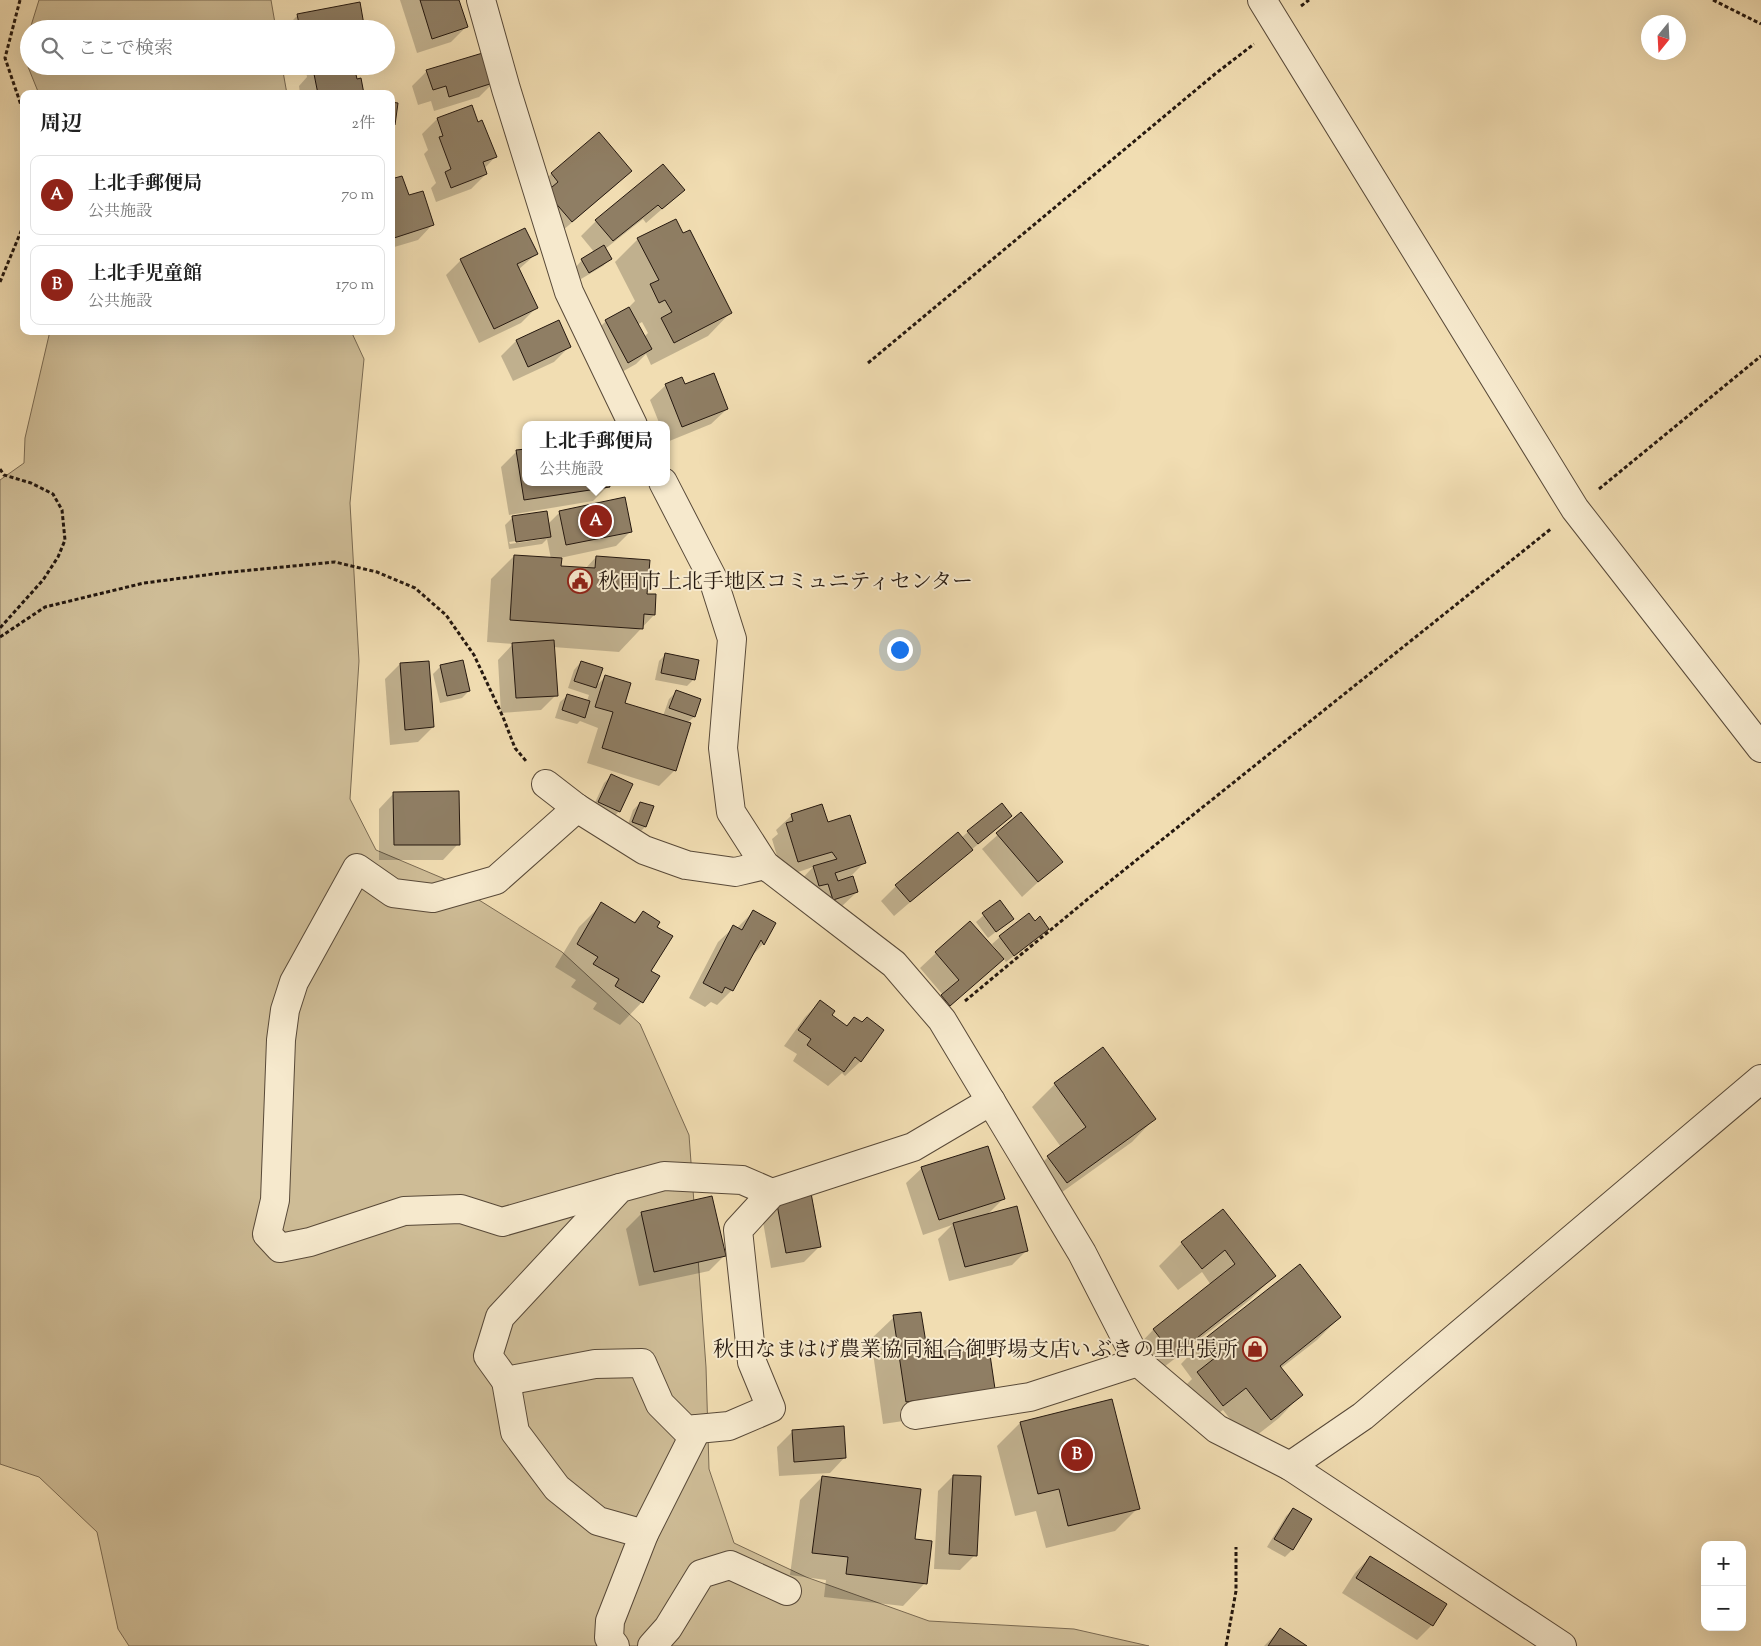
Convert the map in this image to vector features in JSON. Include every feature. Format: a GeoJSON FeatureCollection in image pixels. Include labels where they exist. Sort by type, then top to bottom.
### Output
{"type":"FeatureCollection","features":[{"type":"Feature","properties":{"kind":"street"},"geometry":{"type":"LineString","coordinates":[[482,0],[506,89],[569,292],[631,421]]}},
{"type":"Feature","properties":{"kind":"street"},"geometry":{"type":"LineString","coordinates":[[1262,0],[1575,509],[1761,748]]}},
{"type":"Feature","properties":{"kind":"street"},"geometry":{"type":"LineString","coordinates":[[665,486],[714,579],[732,638],[723,748],[731,812],[765,865],[894,964],[942,1020],[1082,1254],[1138,1362],[1217,1429],[1290,1466],[1562,1646]]}},
{"type":"Feature","properties":{"kind":"street"},"geometry":{"type":"LineString","coordinates":[[546,784],[577,808],[644,850],[686,865],[735,872],[765,865]]}},
{"type":"Feature","properties":{"kind":"street"},"geometry":{"type":"LineString","coordinates":[[577,808],[496,880],[433,898],[393,893],[357,868],[294,982],[285,1010],[281,1040],[275,1200],[267,1234],[280,1248],[310,1242],[404,1211],[461,1209],[502,1222],[664,1176],[742,1180],[772,1192]]}},
{"type":"Feature","properties":{"kind":"street"},"geometry":{"type":"LineString","coordinates":[[1290,1466],[1363,1416],[1761,1080]]}},
{"type":"Feature","properties":{"kind":"street"},"geometry":{"type":"LineString","coordinates":[[506,1381],[595,1364],[642,1363],[660,1404],[686,1430],[729,1426],[771,1408],[752,1362],[738,1230],[772,1192],[913,1147],[991,1101]]}},
{"type":"Feature","properties":{"kind":"street"},"geometry":{"type":"LineString","coordinates":[[620,1188],[500,1317],[488,1356],[506,1381],[516,1432],[557,1488],[598,1521],[644,1534]]}},
{"type":"Feature","properties":{"kind":"street"},"geometry":{"type":"LineString","coordinates":[[915,1416],[1030,1397],[1138,1362]]}},
{"type":"Feature","properties":{"kind":"street"},"geometry":{"type":"LineString","coordinates":[[615,1646],[610,1638],[610,1621],[644,1534],[696,1429]]}},
{"type":"Feature","properties":{"kind":"street"},"geometry":{"type":"LineString","coordinates":[[652,1646],[668,1628],[701,1574],[730,1565],[787,1591]]}},
{"type":"Feature","properties":{"kind":"path"},"geometry":{"type":"LineString","coordinates":[[20,0],[4,58],[20,103]]}},
{"type":"Feature","properties":{"kind":"path"},"geometry":{"type":"LineString","coordinates":[[1713,0],[1761,24]]}},
{"type":"Feature","properties":{"kind":"path"},"geometry":{"type":"LineString","coordinates":[[868,363],[1215,74]]}},
{"type":"Feature","properties":{"kind":"path"},"geometry":{"type":"LineString","coordinates":[[0,282],[20,234]]}},
{"type":"Feature","properties":{"kind":"path"},"geometry":{"type":"LineString","coordinates":[[942,1020],[1089,898],[1575,509],[1761,356]]}},
{"type":"Feature","properties":{"kind":"path"},"geometry":{"type":"LineString","coordinates":[[0,469],[4,475],[31,483],[53,494],[62,510],[65,540],[58,557],[42,580],[0,628]]}},
{"type":"Feature","properties":{"kind":"path"},"geometry":{"type":"LineString","coordinates":[[0,636],[45,607],[144,583],[221,573],[335,562],[377,572],[415,588],[446,615],[474,655],[503,717],[515,748],[546,784]]}},
{"type":"Feature","properties":{"kind":"path"},"geometry":{"type":"LineString","coordinates":[[1226,1646],[1236,1591],[1236,1546]]}},
{"type":"Feature","properties":{"kind":"shaded area"},"geometry":{"type":"Polygon","coordinates":[[[39,0],[271,0],[274,20],[33,20],[39,0]]]}},
{"type":"Feature","properties":{"kind":"shaded area"},"geometry":{"type":"Polygon","coordinates":[[[31,75],[284,75],[286,90],[37,90],[31,75]]]}},
{"type":"Feature","properties":{"kind":"shaded area"},"geometry":{"type":"Polygon","coordinates":[[[49,335],[353,335],[364,359],[350,503],[359,661],[350,799],[376,850],[447,880],[562,952],[640,1024],[689,1135],[706,1367],[709,1469],[734,1543],[806,1577],[929,1621],[1074,1629],[1149,1646],[129,1646],[118,1629],[97,1532],[39,1477],[0,1464],[0,480],[24,463],[25,438],[49,335]]]}},
{"type":"Feature","properties":{"kind":"building"},"geometry":{"type":"Polygon","coordinates":[[[420,0],[459,0],[468,27],[432,39],[420,0]]]}},
{"type":"Feature","properties":{"kind":"building"},"geometry":{"type":"Polygon","coordinates":[[[360,2],[363,20],[298,20],[297,14],[360,2]]]}},
{"type":"Feature","properties":{"kind":"building"},"geometry":{"type":"Polygon","coordinates":[[[486,52],[496,82],[449,97],[446,86],[433,90],[426,70],[486,52]]]}},
{"type":"Feature","properties":{"kind":"building"},"geometry":{"type":"Polygon","coordinates":[[[314,75],[356,75],[357,79],[361,78],[363,90],[317,90],[314,75]]]}},
{"type":"Feature","properties":{"kind":"building"},"geometry":{"type":"Polygon","coordinates":[[[395,103],[398,103],[395,125],[395,103]]]}},
{"type":"Feature","properties":{"kind":"building"},"geometry":{"type":"Polygon","coordinates":[[[472,105],[478,122],[482,120],[497,157],[483,162],[487,174],[451,188],[445,172],[451,169],[439,137],[443,136],[437,118],[472,105]]]}},
{"type":"Feature","properties":{"kind":"building"},"geometry":{"type":"Polygon","coordinates":[[[599,132],[632,171],[572,222],[546,192],[558,182],[551,173],[599,132]]]}},
{"type":"Feature","properties":{"kind":"building"},"geometry":{"type":"Polygon","coordinates":[[[663,164],[685,190],[662,209],[658,205],[613,241],[595,220],[663,164]]]}},
{"type":"Feature","properties":{"kind":"building"},"geometry":{"type":"Polygon","coordinates":[[[402,176],[409,195],[423,191],[434,225],[395,238],[395,178],[402,176]]]}},
{"type":"Feature","properties":{"kind":"building"},"geometry":{"type":"Polygon","coordinates":[[[676,219],[683,233],[690,230],[732,313],[674,343],[661,318],[672,312],[665,300],[659,303],[650,284],[659,280],[637,238],[676,219]]]}},
{"type":"Feature","properties":{"kind":"building"},"geometry":{"type":"Polygon","coordinates":[[[525,228],[538,254],[517,264],[538,308],[494,329],[460,259],[525,228]]]}},
{"type":"Feature","properties":{"kind":"building"},"geometry":{"type":"Polygon","coordinates":[[[604,245],[612,259],[589,273],[581,259],[604,245]]]}},
{"type":"Feature","properties":{"kind":"building"},"geometry":{"type":"Polygon","coordinates":[[[629,307],[652,349],[628,363],[605,320],[629,307]]]}},
{"type":"Feature","properties":{"kind":"building"},"geometry":{"type":"Polygon","coordinates":[[[559,320],[571,347],[528,367],[516,340],[559,320]]]}},
{"type":"Feature","properties":{"kind":"building"},"geometry":{"type":"Polygon","coordinates":[[[714,373],[728,409],[682,427],[665,384],[682,377],[685,384],[714,373]]]}},
{"type":"Feature","properties":{"kind":"building"},"geometry":{"type":"Polygon","coordinates":[[[522,449],[522,486],[610,487],[524,500],[516,450],[522,449]]]}},
{"type":"Feature","properties":{"kind":"building"},"geometry":{"type":"Polygon","coordinates":[[[625,497],[632,532],[566,545],[559,511],[625,497]]]}},
{"type":"Feature","properties":{"kind":"building"},"geometry":{"type":"Polygon","coordinates":[[[547,511],[551,537],[516,542],[512,516],[547,511]]]}},
{"type":"Feature","properties":{"kind":"building","name":"秋田市上北手地区コミュニティセンター"},"geometry":{"type":"Polygon","coordinates":[[[514,555],[562,558],[561,566],[595,568],[596,556],[650,560],[647,594],[656,594],[655,615],[644,614],[643,629],[510,620],[514,555]]]}},
{"type":"Feature","properties":{"kind":"building"},"geometry":{"type":"Polygon","coordinates":[[[554,640],[558,696],[516,698],[512,643],[554,640]]]}},
{"type":"Feature","properties":{"kind":"building"},"geometry":{"type":"Polygon","coordinates":[[[665,653],[699,660],[695,680],[661,673],[665,653]]]}},
{"type":"Feature","properties":{"kind":"building"},"geometry":{"type":"Polygon","coordinates":[[[463,660],[470,691],[447,696],[440,665],[463,660]]]}},
{"type":"Feature","properties":{"kind":"building"},"geometry":{"type":"Polygon","coordinates":[[[429,661],[434,727],[405,730],[400,663],[429,661]]]}},
{"type":"Feature","properties":{"kind":"building"},"geometry":{"type":"Polygon","coordinates":[[[581,661],[603,668],[596,688],[574,681],[581,661]]]}},
{"type":"Feature","properties":{"kind":"building"},"geometry":{"type":"Polygon","coordinates":[[[605,675],[631,683],[625,703],[691,723],[676,771],[602,748],[613,712],[595,707],[605,675]]]}},
{"type":"Feature","properties":{"kind":"building"},"geometry":{"type":"Polygon","coordinates":[[[676,690],[701,699],[695,717],[669,708],[676,690]]]}},
{"type":"Feature","properties":{"kind":"building"},"geometry":{"type":"Polygon","coordinates":[[[567,694],[590,701],[585,718],[562,710],[567,694]]]}},
{"type":"Feature","properties":{"kind":"building"},"geometry":{"type":"Polygon","coordinates":[[[611,774],[633,784],[620,812],[598,802],[611,774]]]}},
{"type":"Feature","properties":{"kind":"building"},"geometry":{"type":"Polygon","coordinates":[[[459,791],[460,845],[394,845],[393,792],[459,791]]]}},
{"type":"Feature","properties":{"kind":"building"},"geometry":{"type":"Polygon","coordinates":[[[640,802],[654,806],[646,827],[632,822],[640,802]]]}},
{"type":"Feature","properties":{"kind":"building"},"geometry":{"type":"Polygon","coordinates":[[[1002,803],[1012,816],[978,844],[967,831],[1002,803]]]}},
{"type":"Feature","properties":{"kind":"building"},"geometry":{"type":"Polygon","coordinates":[[[822,804],[828,822],[850,815],[866,863],[835,873],[838,881],[853,876],[858,892],[833,900],[828,884],[819,886],[813,866],[837,859],[832,852],[798,862],[786,823],[793,821],[791,814],[822,804]]]}},
{"type":"Feature","properties":{"kind":"building"},"geometry":{"type":"Polygon","coordinates":[[[1021,812],[1063,862],[1038,882],[996,833],[1021,812]]]}},
{"type":"Feature","properties":{"kind":"building"},"geometry":{"type":"Polygon","coordinates":[[[958,832],[973,850],[910,902],[895,885],[958,832]]]}},
{"type":"Feature","properties":{"kind":"building"},"geometry":{"type":"Polygon","coordinates":[[[1000,900],[1014,919],[996,932],[982,913],[1000,900]]]}},
{"type":"Feature","properties":{"kind":"building"},"geometry":{"type":"Polygon","coordinates":[[[601,902],[635,923],[643,911],[660,922],[657,927],[673,936],[651,971],[660,976],[643,1003],[615,986],[619,979],[593,964],[598,957],[577,944],[601,902]]]}},
{"type":"Feature","properties":{"kind":"building"},"geometry":{"type":"Polygon","coordinates":[[[753,910],[776,923],[764,945],[761,940],[733,991],[725,987],[722,993],[703,983],[733,925],[742,930],[753,910]]]}},
{"type":"Feature","properties":{"kind":"building"},"geometry":{"type":"Polygon","coordinates":[[[1029,913],[1035,921],[1040,916],[1049,929],[1014,956],[999,936],[1029,913]]]}},
{"type":"Feature","properties":{"kind":"building"},"geometry":{"type":"Polygon","coordinates":[[[970,921],[1004,959],[950,1006],[941,995],[959,980],[935,952],[970,921]]]}},
{"type":"Feature","properties":{"kind":"building"},"geometry":{"type":"Polygon","coordinates":[[[820,1000],[835,1011],[832,1015],[847,1026],[854,1017],[862,1022],[867,1017],[884,1030],[861,1062],[855,1057],[844,1072],[807,1045],[811,1039],[798,1030],[820,1000]]]}},
{"type":"Feature","properties":{"kind":"building"},"geometry":{"type":"Polygon","coordinates":[[[1103,1047],[1156,1119],[1067,1183],[1047,1156],[1086,1127],[1054,1083],[1103,1047]]]}},
{"type":"Feature","properties":{"kind":"building"},"geometry":{"type":"Polygon","coordinates":[[[988,1146],[1005,1199],[939,1220],[921,1167],[988,1146]]]}},
{"type":"Feature","properties":{"kind":"building"},"geometry":{"type":"Polygon","coordinates":[[[811,1193],[821,1247],[786,1253],[776,1199],[811,1193]]]}},
{"type":"Feature","properties":{"kind":"building"},"geometry":{"type":"Polygon","coordinates":[[[712,1196],[726,1256],[654,1272],[641,1212],[712,1196]]]}},
{"type":"Feature","properties":{"kind":"building"},"geometry":{"type":"Polygon","coordinates":[[[1017,1206],[1028,1251],[965,1267],[953,1223],[1017,1206]]]}},
{"type":"Feature","properties":{"kind":"building"},"geometry":{"type":"Polygon","coordinates":[[[1223,1209],[1276,1276],[1174,1356],[1153,1329],[1235,1264],[1225,1250],[1202,1269],[1181,1242],[1223,1209]]]}},
{"type":"Feature","properties":{"kind":"building","name":"秋田なまはげ農業協同組合御野場支店いぶきの里出張所"},"geometry":{"type":"Polygon","coordinates":[[[1300,1264],[1341,1317],[1280,1366],[1303,1395],[1271,1420],[1246,1388],[1223,1406],[1197,1372],[1216,1357],[1203,1340],[1300,1264]]]}},
{"type":"Feature","properties":{"kind":"building"},"geometry":{"type":"Polygon","coordinates":[[[921,1312],[927,1349],[988,1341],[995,1389],[906,1402],[893,1315],[921,1312]]]}},
{"type":"Feature","properties":{"kind":"building"},"geometry":{"type":"Polygon","coordinates":[[[1112,1399],[1140,1509],[1068,1526],[1059,1489],[1038,1494],[1020,1422],[1112,1399]]]}},
{"type":"Feature","properties":{"kind":"building"},"geometry":{"type":"Polygon","coordinates":[[[844,1426],[846,1458],[794,1462],[792,1430],[844,1426]]]}},
{"type":"Feature","properties":{"kind":"building"},"geometry":{"type":"Polygon","coordinates":[[[953,1475],[981,1476],[977,1556],[949,1554],[953,1475]]]}},
{"type":"Feature","properties":{"kind":"building"},"geometry":{"type":"Polygon","coordinates":[[[822,1476],[921,1489],[915,1539],[932,1541],[927,1584],[846,1574],[848,1557],[812,1553],[822,1476]]]}},
{"type":"Feature","properties":{"kind":"building"},"geometry":{"type":"Polygon","coordinates":[[[1293,1508],[1312,1519],[1293,1550],[1274,1539],[1293,1508]]]}},
{"type":"Feature","properties":{"kind":"building"},"geometry":{"type":"Polygon","coordinates":[[[1370,1556],[1447,1604],[1433,1626],[1356,1578],[1370,1556]]]}},
{"type":"Feature","properties":{"kind":"building"},"geometry":{"type":"Polygon","coordinates":[[[1280,1628],[1307,1646],[1268,1646],[1280,1628]]]}},
{"type":"Feature","properties":{"kind":"place","name":"上北手郵便局"},"geometry":{"type":"Point","coordinates":[596,521]}},
{"type":"Feature","properties":{"kind":"place","name":"秋田市上北手地区コミュニティセンター"},"geometry":{"type":"Point","coordinates":[580,581]}},
{"type":"Feature","properties":{"kind":"place","name":"秋田なまはげ農業協同組合御野場支店いぶきの里出張所"},"geometry":{"type":"Point","coordinates":[1255,1349]}},
{"type":"Feature","properties":{"kind":"place","name":"上北手児童館"},"geometry":{"type":"Point","coordinates":[1077,1455]}}]}
